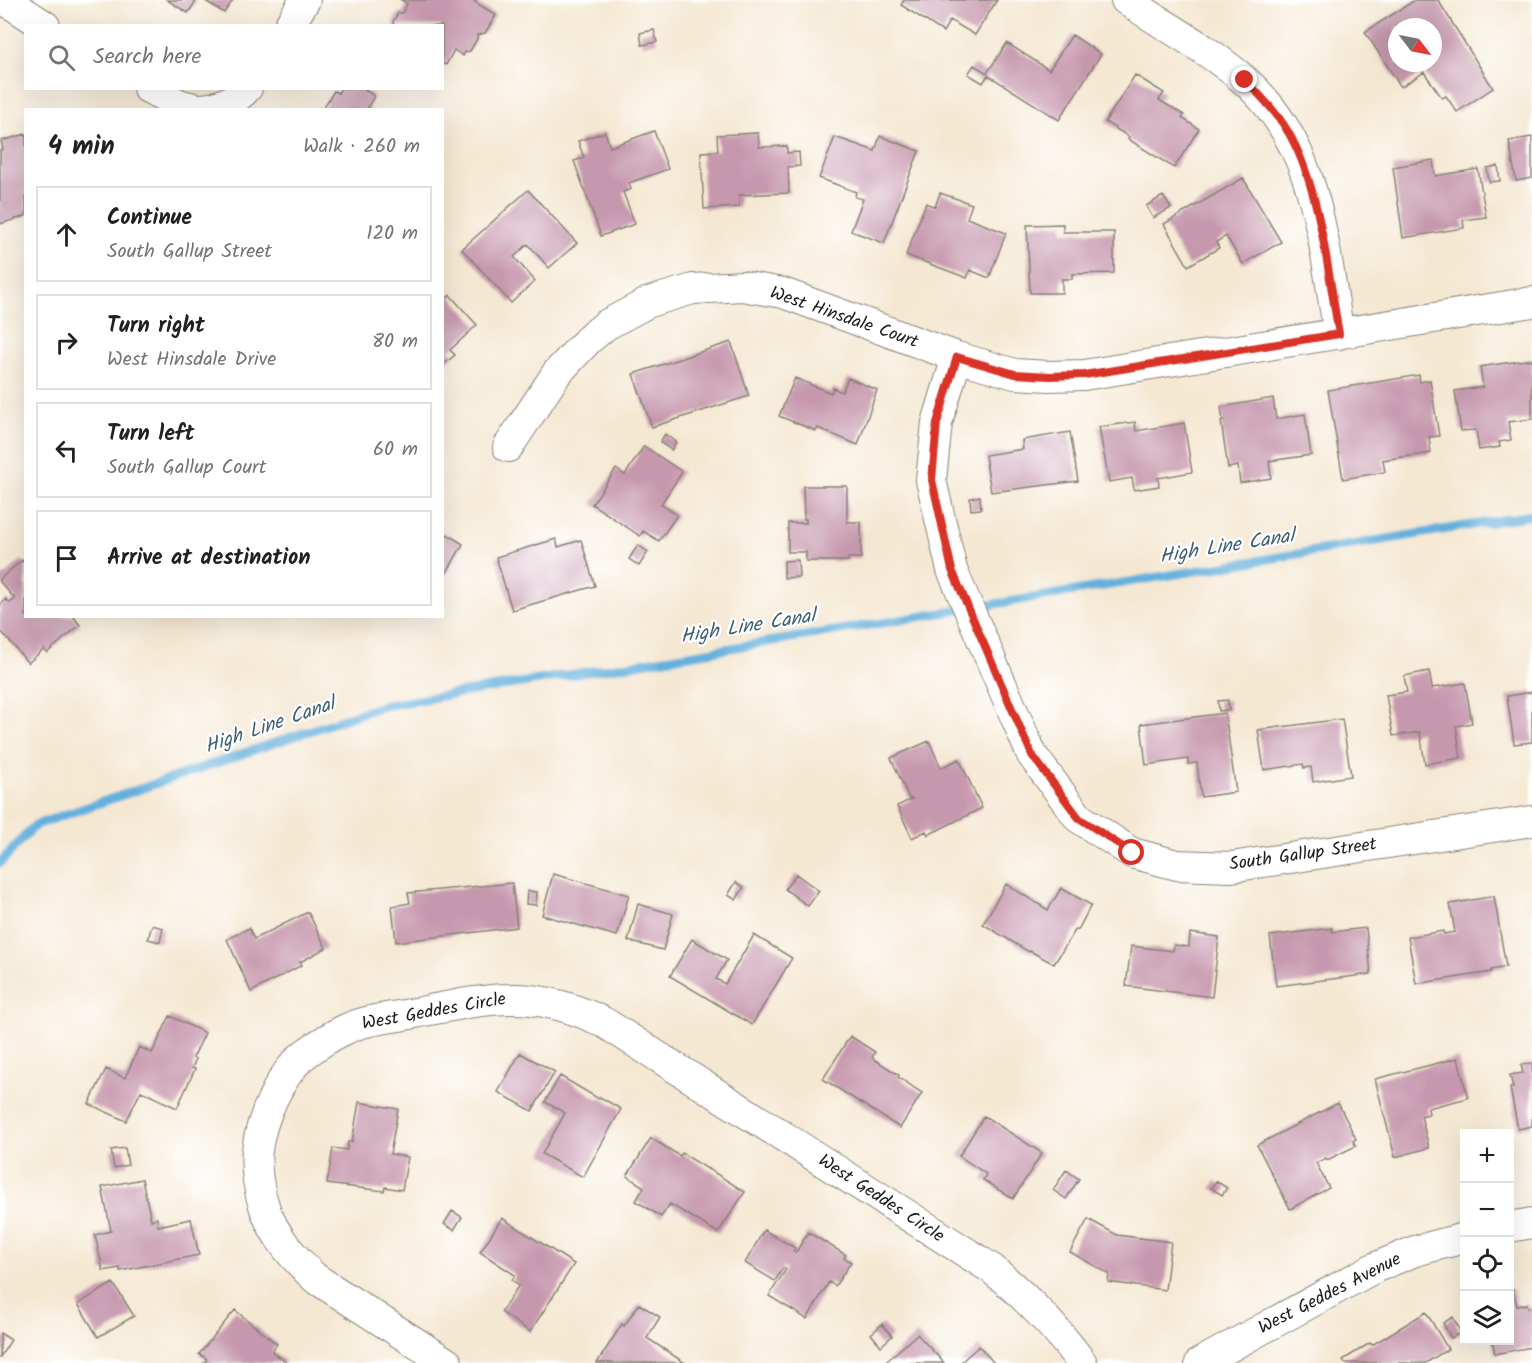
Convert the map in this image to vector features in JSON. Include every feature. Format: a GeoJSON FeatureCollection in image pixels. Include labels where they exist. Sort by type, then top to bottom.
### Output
{"type":"FeatureCollection","features":[{"type":"Feature","properties":{"kind":"street"},"geometry":{"type":"LineString","coordinates":[[5,0],[42,24]]}},
{"type":"Feature","properties":{"kind":"street"},"geometry":{"type":"LineString","coordinates":[[290,24],[305,0]]}},
{"type":"Feature","properties":{"kind":"street"},"geometry":{"type":"LineString","coordinates":[[1126,0],[1245,80],[1265,100],[1292,139],[1307,171],[1316,207],[1339,334]]}},
{"type":"Feature","properties":{"kind":"street"},"geometry":{"type":"LineString","coordinates":[[151,90],[180,107]]}},
{"type":"Feature","properties":{"kind":"street"},"geometry":{"type":"LineString","coordinates":[[205,108],[227,103],[245,90]]}},
{"type":"Feature","properties":{"kind":"street","name":"West Hinsdale Court"},"geometry":{"type":"LineString","coordinates":[[508,447],[557,373],[588,339],[606,325],[649,302],[693,289],[742,286],[783,293],[957,357],[1015,374],[1049,376],[1084,375],[1532,302]]}},
{"type":"Feature","properties":{"kind":"street","name":"South Gallup Street"},"geometry":{"type":"LineString","coordinates":[[957,357],[937,423],[932,480],[952,570],[1032,755],[1079,818],[1132,853],[1177,865],[1231,867],[1532,821]]}},
{"type":"Feature","properties":{"kind":"street","name":"West Geddes Circle"},"geometry":{"type":"LineString","coordinates":[[447,1363],[315,1278],[297,1261],[278,1235],[265,1209],[259,1186],[257,1151],[270,1104],[289,1072],[304,1055],[344,1029],[368,1022],[486,1000],[512,998],[550,1002],[580,1011],[605,1023],[992,1269],[1025,1297],[1065,1339],[1082,1363]]}},
{"type":"Feature","properties":{"kind":"street"},"geometry":{"type":"LineString","coordinates":[[1514,1226],[1532,1223]]}},
{"type":"Feature","properties":{"kind":"street","name":"West Geddes Avenue"},"geometry":{"type":"LineString","coordinates":[[1200,1363],[1374,1268],[1415,1251],[1460,1239]]}},
{"type":"Feature","properties":{"kind":"building"},"geometry":{"type":"Polygon","coordinates":[[[167,0],[197,0],[188,13],[167,0]]]}},
{"type":"Feature","properties":{"kind":"building"},"geometry":{"type":"Polygon","coordinates":[[[204,0],[233,0],[224,13],[204,0]]]}},
{"type":"Feature","properties":{"kind":"building"},"geometry":{"type":"Polygon","coordinates":[[[401,0],[476,0],[475,2],[496,15],[485,33],[477,35],[470,51],[465,52],[463,56],[454,50],[446,65],[444,64],[444,24],[393,24],[398,13],[402,13],[407,4],[401,0]]]}},
{"type":"Feature","properties":{"kind":"building"},"geometry":{"type":"Polygon","coordinates":[[[904,0],[997,0],[975,35],[950,20],[943,32],[901,5],[904,0]]]}},
{"type":"Feature","properties":{"kind":"building"},"geometry":{"type":"Polygon","coordinates":[[[1415,0],[1438,0],[1493,88],[1457,112],[1446,96],[1442,98],[1424,72],[1442,72],[1442,18],[1388,18],[1388,67],[1365,32],[1415,0]]]}},
{"type":"Feature","properties":{"kind":"building"},"geometry":{"type":"Polygon","coordinates":[[[654,30],[657,42],[642,45],[640,33],[654,30]]]}},
{"type":"Feature","properties":{"kind":"building"},"geometry":{"type":"Polygon","coordinates":[[[1072,35],[1101,54],[1059,120],[988,75],[983,83],[968,74],[974,65],[987,73],[1007,43],[1049,70],[1072,35]]]}},
{"type":"Feature","properties":{"kind":"building"},"geometry":{"type":"Polygon","coordinates":[[[1391,72],[1424,72],[1401,87],[1391,72]]]}},
{"type":"Feature","properties":{"kind":"building"},"geometry":{"type":"Polygon","coordinates":[[[1135,75],[1164,93],[1159,100],[1184,115],[1182,118],[1199,129],[1174,168],[1105,122],[1135,75]]]}},
{"type":"Feature","properties":{"kind":"building"},"geometry":{"type":"Polygon","coordinates":[[[340,90],[365,90],[374,96],[369,108],[323,108],[334,91],[338,93],[340,90]]]}},
{"type":"Feature","properties":{"kind":"building"},"geometry":{"type":"Polygon","coordinates":[[[654,131],[668,169],[629,183],[631,189],[623,192],[635,224],[601,236],[574,161],[584,158],[578,141],[605,132],[610,147],[654,131]]]}},
{"type":"Feature","properties":{"kind":"building"},"geometry":{"type":"Polygon","coordinates":[[[758,133],[759,147],[787,146],[787,153],[799,152],[800,166],[788,167],[789,193],[739,195],[739,207],[704,209],[701,152],[718,151],[717,135],[758,133]]]}},
{"type":"Feature","properties":{"kind":"building"},"geometry":{"type":"Polygon","coordinates":[[[24,135],[24,217],[0,224],[0,150],[3,149],[1,141],[24,135]]]}},
{"type":"Feature","properties":{"kind":"building"},"geometry":{"type":"Polygon","coordinates":[[[880,136],[919,151],[884,243],[851,231],[863,199],[855,197],[856,192],[819,178],[835,137],[875,151],[880,136]]]}},
{"type":"Feature","properties":{"kind":"building"},"geometry":{"type":"Polygon","coordinates":[[[1532,137],[1532,178],[1516,181],[1509,141],[1532,137]]]}},
{"type":"Feature","properties":{"kind":"building"},"geometry":{"type":"Polygon","coordinates":[[[1433,160],[1435,176],[1478,169],[1486,217],[1463,220],[1464,228],[1403,238],[1393,167],[1433,160]]]}},
{"type":"Feature","properties":{"kind":"building"},"geometry":{"type":"Polygon","coordinates":[[[1498,166],[1500,181],[1489,182],[1487,168],[1498,166]]]}},
{"type":"Feature","properties":{"kind":"building"},"geometry":{"type":"Polygon","coordinates":[[[1243,178],[1281,242],[1243,264],[1226,236],[1216,242],[1219,248],[1188,266],[1164,224],[1243,178]]]}},
{"type":"Feature","properties":{"kind":"building"},"geometry":{"type":"Polygon","coordinates":[[[528,190],[577,243],[549,268],[528,244],[514,257],[535,281],[511,303],[462,249],[528,190]]]}},
{"type":"Feature","properties":{"kind":"building"},"geometry":{"type":"Polygon","coordinates":[[[940,193],[972,204],[967,218],[1006,233],[989,278],[970,270],[967,278],[906,255],[926,203],[935,207],[940,193]]]}},
{"type":"Feature","properties":{"kind":"building"},"geometry":{"type":"Polygon","coordinates":[[[1163,196],[1171,208],[1153,218],[1146,206],[1163,196]]]}},
{"type":"Feature","properties":{"kind":"building"},"geometry":{"type":"Polygon","coordinates":[[[1063,224],[1063,232],[1114,232],[1114,273],[1072,274],[1072,279],[1062,279],[1062,293],[1030,293],[1027,225],[1063,224]]]}},
{"type":"Feature","properties":{"kind":"building"},"geometry":{"type":"Polygon","coordinates":[[[444,295],[447,298],[450,295],[477,325],[450,350],[455,355],[444,364],[444,295]]]}},
{"type":"Feature","properties":{"kind":"building"},"geometry":{"type":"Polygon","coordinates":[[[731,342],[749,396],[652,427],[633,374],[731,342]]]}},
{"type":"Feature","properties":{"kind":"building"},"geometry":{"type":"Polygon","coordinates":[[[1532,359],[1532,419],[1508,422],[1511,440],[1499,442],[1500,447],[1479,450],[1476,430],[1461,431],[1455,391],[1483,387],[1480,367],[1532,359]]]}},
{"type":"Feature","properties":{"kind":"building"},"geometry":{"type":"Polygon","coordinates":[[[1419,375],[1420,382],[1430,380],[1439,436],[1429,437],[1431,453],[1383,460],[1385,472],[1343,479],[1328,390],[1419,375]]]}},
{"type":"Feature","properties":{"kind":"building"},"geometry":{"type":"Polygon","coordinates":[[[795,378],[831,393],[833,388],[842,392],[848,378],[877,390],[858,445],[818,428],[816,431],[779,416],[795,378]]]}},
{"type":"Feature","properties":{"kind":"building"},"geometry":{"type":"Polygon","coordinates":[[[1273,398],[1276,419],[1305,414],[1311,455],[1269,461],[1271,478],[1240,483],[1238,466],[1228,468],[1221,407],[1273,398]]]}},
{"type":"Feature","properties":{"kind":"building"},"geometry":{"type":"Polygon","coordinates":[[[1135,422],[1136,431],[1184,423],[1192,472],[1158,478],[1159,486],[1134,490],[1132,478],[1109,482],[1099,427],[1135,422]]]}},
{"type":"Feature","properties":{"kind":"building"},"geometry":{"type":"Polygon","coordinates":[[[1070,432],[1078,481],[991,492],[985,455],[1023,449],[1022,440],[1070,432]]]}},
{"type":"Feature","properties":{"kind":"building"},"geometry":{"type":"Polygon","coordinates":[[[665,434],[676,442],[671,450],[660,442],[665,434]]]}},
{"type":"Feature","properties":{"kind":"building"},"geometry":{"type":"Polygon","coordinates":[[[644,446],[682,472],[661,504],[677,515],[659,541],[643,531],[640,536],[592,504],[616,469],[625,475],[644,446]]]}},
{"type":"Feature","properties":{"kind":"building"},"geometry":{"type":"Polygon","coordinates":[[[803,486],[847,486],[847,522],[861,522],[861,558],[848,558],[848,561],[806,561],[806,552],[788,552],[788,523],[806,523],[803,486]]]}},
{"type":"Feature","properties":{"kind":"building"},"geometry":{"type":"Polygon","coordinates":[[[980,496],[981,509],[971,510],[970,498],[980,496]]]}},
{"type":"Feature","properties":{"kind":"building"},"geometry":{"type":"Polygon","coordinates":[[[444,532],[463,544],[444,577],[444,532]]]}},
{"type":"Feature","properties":{"kind":"building"},"geometry":{"type":"Polygon","coordinates":[[[556,539],[558,547],[581,540],[595,586],[512,610],[496,557],[556,539]]]}},
{"type":"Feature","properties":{"kind":"building"},"geometry":{"type":"Polygon","coordinates":[[[638,545],[648,552],[639,566],[629,559],[638,545]]]}},
{"type":"Feature","properties":{"kind":"building"},"geometry":{"type":"Polygon","coordinates":[[[22,560],[24,563],[24,618],[75,618],[80,625],[47,653],[44,649],[28,663],[0,630],[0,605],[6,599],[10,603],[15,599],[0,579],[22,560]]]}},
{"type":"Feature","properties":{"kind":"building"},"geometry":{"type":"Polygon","coordinates":[[[798,560],[799,577],[784,578],[784,561],[798,560]]]}},
{"type":"Feature","properties":{"kind":"building"},"geometry":{"type":"Polygon","coordinates":[[[1429,671],[1432,688],[1465,683],[1472,723],[1456,726],[1461,758],[1425,764],[1420,732],[1393,736],[1386,695],[1407,692],[1404,676],[1429,671]]]}},
{"type":"Feature","properties":{"kind":"building"},"geometry":{"type":"Polygon","coordinates":[[[1532,692],[1532,742],[1514,744],[1507,696],[1532,692]]]}},
{"type":"Feature","properties":{"kind":"building"},"geometry":{"type":"Polygon","coordinates":[[[1228,700],[1229,710],[1219,711],[1218,701],[1228,700]]]}},
{"type":"Feature","properties":{"kind":"building"},"geometry":{"type":"Polygon","coordinates":[[[1225,713],[1236,792],[1201,797],[1197,763],[1188,764],[1188,759],[1146,765],[1141,724],[1225,713]]]}},
{"type":"Feature","properties":{"kind":"building"},"geometry":{"type":"Polygon","coordinates":[[[1342,719],[1351,776],[1313,782],[1311,767],[1304,768],[1303,764],[1264,770],[1258,730],[1342,719]]]}},
{"type":"Feature","properties":{"kind":"building"},"geometry":{"type":"Polygon","coordinates":[[[929,741],[941,768],[959,759],[982,808],[928,835],[926,831],[912,838],[897,806],[912,799],[909,798],[891,758],[929,741]]]}},
{"type":"Feature","properties":{"kind":"building"},"geometry":{"type":"Polygon","coordinates":[[[553,874],[629,895],[617,936],[542,915],[553,874]]]}},
{"type":"Feature","properties":{"kind":"building"},"geometry":{"type":"Polygon","coordinates":[[[796,874],[819,891],[808,906],[785,889],[796,874]]]}},
{"type":"Feature","properties":{"kind":"building"},"geometry":{"type":"Polygon","coordinates":[[[736,882],[744,887],[736,900],[728,895],[736,882]]]}},
{"type":"Feature","properties":{"kind":"building"},"geometry":{"type":"Polygon","coordinates":[[[512,883],[517,927],[396,942],[392,906],[410,903],[408,893],[512,883]]]}},
{"type":"Feature","properties":{"kind":"building"},"geometry":{"type":"Polygon","coordinates":[[[1006,884],[1048,910],[1061,888],[1091,905],[1078,930],[1076,929],[1054,964],[1029,952],[983,924],[1006,884]]]}},
{"type":"Feature","properties":{"kind":"building"},"geometry":{"type":"Polygon","coordinates":[[[527,891],[537,892],[536,905],[526,904],[527,891]]]}},
{"type":"Feature","properties":{"kind":"building"},"geometry":{"type":"Polygon","coordinates":[[[1494,896],[1506,967],[1491,970],[1491,972],[1416,984],[1408,937],[1443,931],[1444,934],[1455,932],[1450,904],[1494,896]]]}},
{"type":"Feature","properties":{"kind":"building"},"geometry":{"type":"Polygon","coordinates":[[[638,904],[673,914],[663,950],[628,941],[638,904]]]}},
{"type":"Feature","properties":{"kind":"building"},"geometry":{"type":"Polygon","coordinates":[[[308,912],[326,948],[300,962],[302,965],[251,992],[227,939],[249,928],[254,939],[308,912]]]}},
{"type":"Feature","properties":{"kind":"building"},"geometry":{"type":"Polygon","coordinates":[[[152,925],[163,928],[160,942],[148,939],[152,925]]]}},
{"type":"Feature","properties":{"kind":"building"},"geometry":{"type":"Polygon","coordinates":[[[1332,928],[1332,932],[1366,928],[1371,974],[1276,986],[1270,936],[1332,928]]]}},
{"type":"Feature","properties":{"kind":"building"},"geometry":{"type":"Polygon","coordinates":[[[1190,933],[1219,937],[1212,997],[1126,986],[1131,946],[1173,951],[1174,945],[1189,947],[1190,933]]]}},
{"type":"Feature","properties":{"kind":"building"},"geometry":{"type":"Polygon","coordinates":[[[754,935],[792,958],[752,1025],[670,976],[692,939],[727,960],[716,979],[725,984],[754,935]]]}},
{"type":"Feature","properties":{"kind":"building"},"geometry":{"type":"Polygon","coordinates":[[[170,1016],[205,1033],[193,1058],[196,1059],[192,1068],[195,1069],[177,1108],[141,1091],[126,1121],[89,1104],[106,1069],[125,1078],[139,1047],[152,1053],[170,1016]]]}},
{"type":"Feature","properties":{"kind":"building"},"geometry":{"type":"Polygon","coordinates":[[[850,1036],[875,1052],[872,1058],[922,1093],[900,1128],[823,1079],[850,1036]]]}},
{"type":"Feature","properties":{"kind":"building"},"geometry":{"type":"Polygon","coordinates":[[[520,1053],[555,1072],[532,1111],[498,1092],[520,1053]]]}},
{"type":"Feature","properties":{"kind":"building"},"geometry":{"type":"Polygon","coordinates":[[[1458,1058],[1468,1098],[1428,1108],[1429,1114],[1421,1116],[1429,1148],[1395,1157],[1375,1079],[1458,1058]]]}},
{"type":"Feature","properties":{"kind":"building"},"geometry":{"type":"Polygon","coordinates":[[[1532,1063],[1532,1126],[1518,1129],[1510,1088],[1513,1088],[1510,1075],[1523,1073],[1521,1065],[1532,1063]]]}},
{"type":"Feature","properties":{"kind":"building"},"geometry":{"type":"Polygon","coordinates":[[[560,1076],[621,1109],[583,1177],[542,1154],[565,1113],[545,1102],[560,1076]]]}},
{"type":"Feature","properties":{"kind":"building"},"geometry":{"type":"Polygon","coordinates":[[[359,1102],[398,1109],[390,1154],[408,1157],[402,1190],[385,1187],[384,1191],[327,1184],[333,1148],[347,1150],[348,1142],[352,1142],[359,1102]]]}},
{"type":"Feature","properties":{"kind":"building"},"geometry":{"type":"Polygon","coordinates":[[[1338,1103],[1356,1139],[1353,1141],[1356,1146],[1316,1163],[1329,1188],[1290,1209],[1257,1145],[1338,1103]]]}},
{"type":"Feature","properties":{"kind":"building"},"geometry":{"type":"Polygon","coordinates":[[[984,1116],[1042,1153],[1013,1199],[983,1180],[986,1174],[959,1156],[984,1116]]]}},
{"type":"Feature","properties":{"kind":"building"},"geometry":{"type":"Polygon","coordinates":[[[651,1138],[680,1156],[682,1153],[745,1192],[718,1233],[670,1204],[661,1217],[636,1201],[644,1187],[627,1176],[651,1138]]]}},
{"type":"Feature","properties":{"kind":"building"},"geometry":{"type":"Polygon","coordinates":[[[125,1148],[128,1165],[114,1168],[111,1150],[125,1148]]]}},
{"type":"Feature","properties":{"kind":"building"},"geometry":{"type":"Polygon","coordinates":[[[1066,1170],[1079,1179],[1066,1199],[1053,1190],[1066,1170]]]}},
{"type":"Feature","properties":{"kind":"building"},"geometry":{"type":"Polygon","coordinates":[[[142,1179],[151,1220],[157,1218],[158,1226],[191,1219],[199,1255],[120,1271],[120,1268],[103,1271],[95,1235],[111,1231],[102,1187],[142,1179]]]}},
{"type":"Feature","properties":{"kind":"building"},"geometry":{"type":"Polygon","coordinates":[[[1216,1181],[1227,1188],[1222,1195],[1211,1188],[1216,1181]]]}},
{"type":"Feature","properties":{"kind":"building"},"geometry":{"type":"Polygon","coordinates":[[[452,1211],[462,1217],[454,1230],[444,1224],[452,1211]]]}},
{"type":"Feature","properties":{"kind":"building"},"geometry":{"type":"Polygon","coordinates":[[[502,1218],[574,1264],[530,1332],[501,1312],[519,1285],[512,1280],[515,1275],[480,1252],[502,1218]]]}},
{"type":"Feature","properties":{"kind":"building"},"geometry":{"type":"Polygon","coordinates":[[[1088,1219],[1117,1235],[1171,1242],[1165,1290],[1108,1282],[1109,1274],[1070,1252],[1088,1219]]]}},
{"type":"Feature","properties":{"kind":"building"},"geometry":{"type":"Polygon","coordinates":[[[764,1230],[795,1248],[793,1251],[796,1252],[808,1232],[846,1255],[844,1258],[851,1262],[835,1286],[829,1282],[807,1319],[769,1296],[786,1269],[783,1268],[775,1281],[745,1263],[764,1230]]]}},
{"type":"Feature","properties":{"kind":"building"},"geometry":{"type":"Polygon","coordinates":[[[113,1283],[134,1316],[98,1337],[78,1304],[113,1283]]]}},
{"type":"Feature","properties":{"kind":"building"},"geometry":{"type":"Polygon","coordinates":[[[1514,1293],[1517,1306],[1527,1304],[1528,1308],[1532,1307],[1532,1347],[1495,1354],[1493,1345],[1514,1345],[1514,1293]]]}},
{"type":"Feature","properties":{"kind":"building"},"geometry":{"type":"Polygon","coordinates":[[[639,1304],[660,1317],[647,1338],[685,1363],[597,1363],[622,1324],[624,1326],[639,1304]]]}},
{"type":"Feature","properties":{"kind":"building"},"geometry":{"type":"Polygon","coordinates":[[[235,1310],[277,1344],[272,1351],[287,1363],[204,1363],[207,1359],[199,1354],[235,1310]]]}},
{"type":"Feature","properties":{"kind":"building"},"geometry":{"type":"Polygon","coordinates":[[[1426,1312],[1448,1349],[1426,1363],[1345,1363],[1343,1360],[1370,1343],[1372,1345],[1426,1312]]]}},
{"type":"Feature","properties":{"kind":"building"},"geometry":{"type":"Polygon","coordinates":[[[1453,1317],[1460,1334],[1451,1338],[1443,1323],[1453,1317]]]}},
{"type":"Feature","properties":{"kind":"building"},"geometry":{"type":"Polygon","coordinates":[[[882,1324],[892,1336],[881,1346],[871,1334],[882,1324]]]}},
{"type":"Feature","properties":{"kind":"building"},"geometry":{"type":"Polygon","coordinates":[[[0,1333],[11,1340],[0,1357],[0,1333]]]}},
{"type":"Feature","properties":{"kind":"building"},"geometry":{"type":"Polygon","coordinates":[[[917,1334],[944,1363],[889,1363],[887,1361],[917,1334]]]}},
{"type":"Feature","properties":{"kind":"building"},"geometry":{"type":"Polygon","coordinates":[[[979,1346],[994,1363],[960,1363],[979,1346]]]}},
{"type":"Feature","properties":{"kind":"waterway","name":"High Line Canal"},"geometry":{"type":"LineString","coordinates":[[0,863],[35,825],[382,706],[1532,515]]}},
{"type":"Feature","properties":{"kind":"route"},"geometry":{"type":"LineString","coordinates":[[1132,853],[1079,818],[1032,755],[952,570],[932,480],[937,423],[957,357],[1015,374],[1084,375],[1339,334],[1316,207],[1307,171],[1292,139],[1265,100],[1245,80]]}}]}
